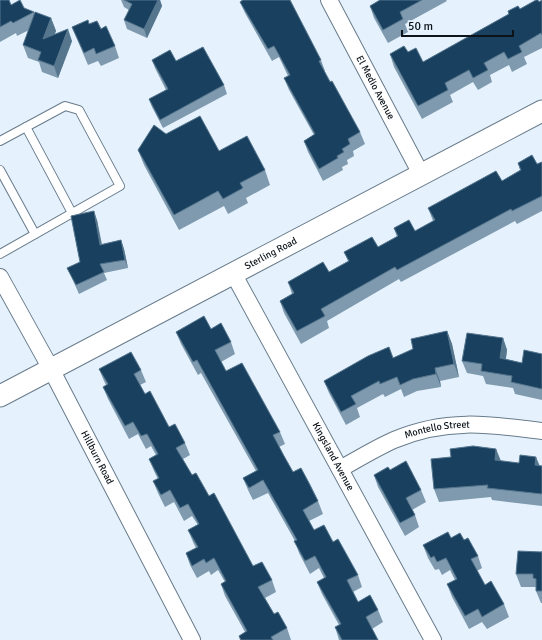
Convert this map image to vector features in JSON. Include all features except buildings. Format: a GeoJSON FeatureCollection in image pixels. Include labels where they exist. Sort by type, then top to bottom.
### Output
{"type":"FeatureCollection","features":[{"type":"Feature","properties":{"kind":"street","name":"El Medio Avenue"},"geometry":{"type":"LineString","coordinates":[[329,0],[421,174]]}},
{"type":"Feature","properties":{"kind":"street","name":"Sterling Road"},"geometry":{"type":"LineString","coordinates":[[0,396],[542,110]]}},
{"type":"Feature","properties":{"kind":"street","name":"Kingsland Avenue"},"geometry":{"type":"LineString","coordinates":[[233,273],[433,640]]}},
{"type":"Feature","properties":{"kind":"street","name":"Hillburn Road"},"geometry":{"type":"LineString","coordinates":[[0,277],[192,640]]}},
{"type":"Feature","properties":{"kind":"street","name":"Montello Street"},"geometry":{"type":"LineString","coordinates":[[340,469],[393,440],[418,431],[444,425],[470,423],[542,430]]}},
{"type":"Feature","properties":{"kind":"lane"},"geometry":{"type":"LineString","coordinates":[[0,141],[65,106],[79,110],[120,186],[0,254]]}},
{"type":"Feature","properties":{"kind":"lane"},"geometry":{"type":"LineString","coordinates":[[26,127],[72,213]]}},
{"type":"Feature","properties":{"kind":"lane"},"geometry":{"type":"LineString","coordinates":[[0,170],[34,234]]}}]}
